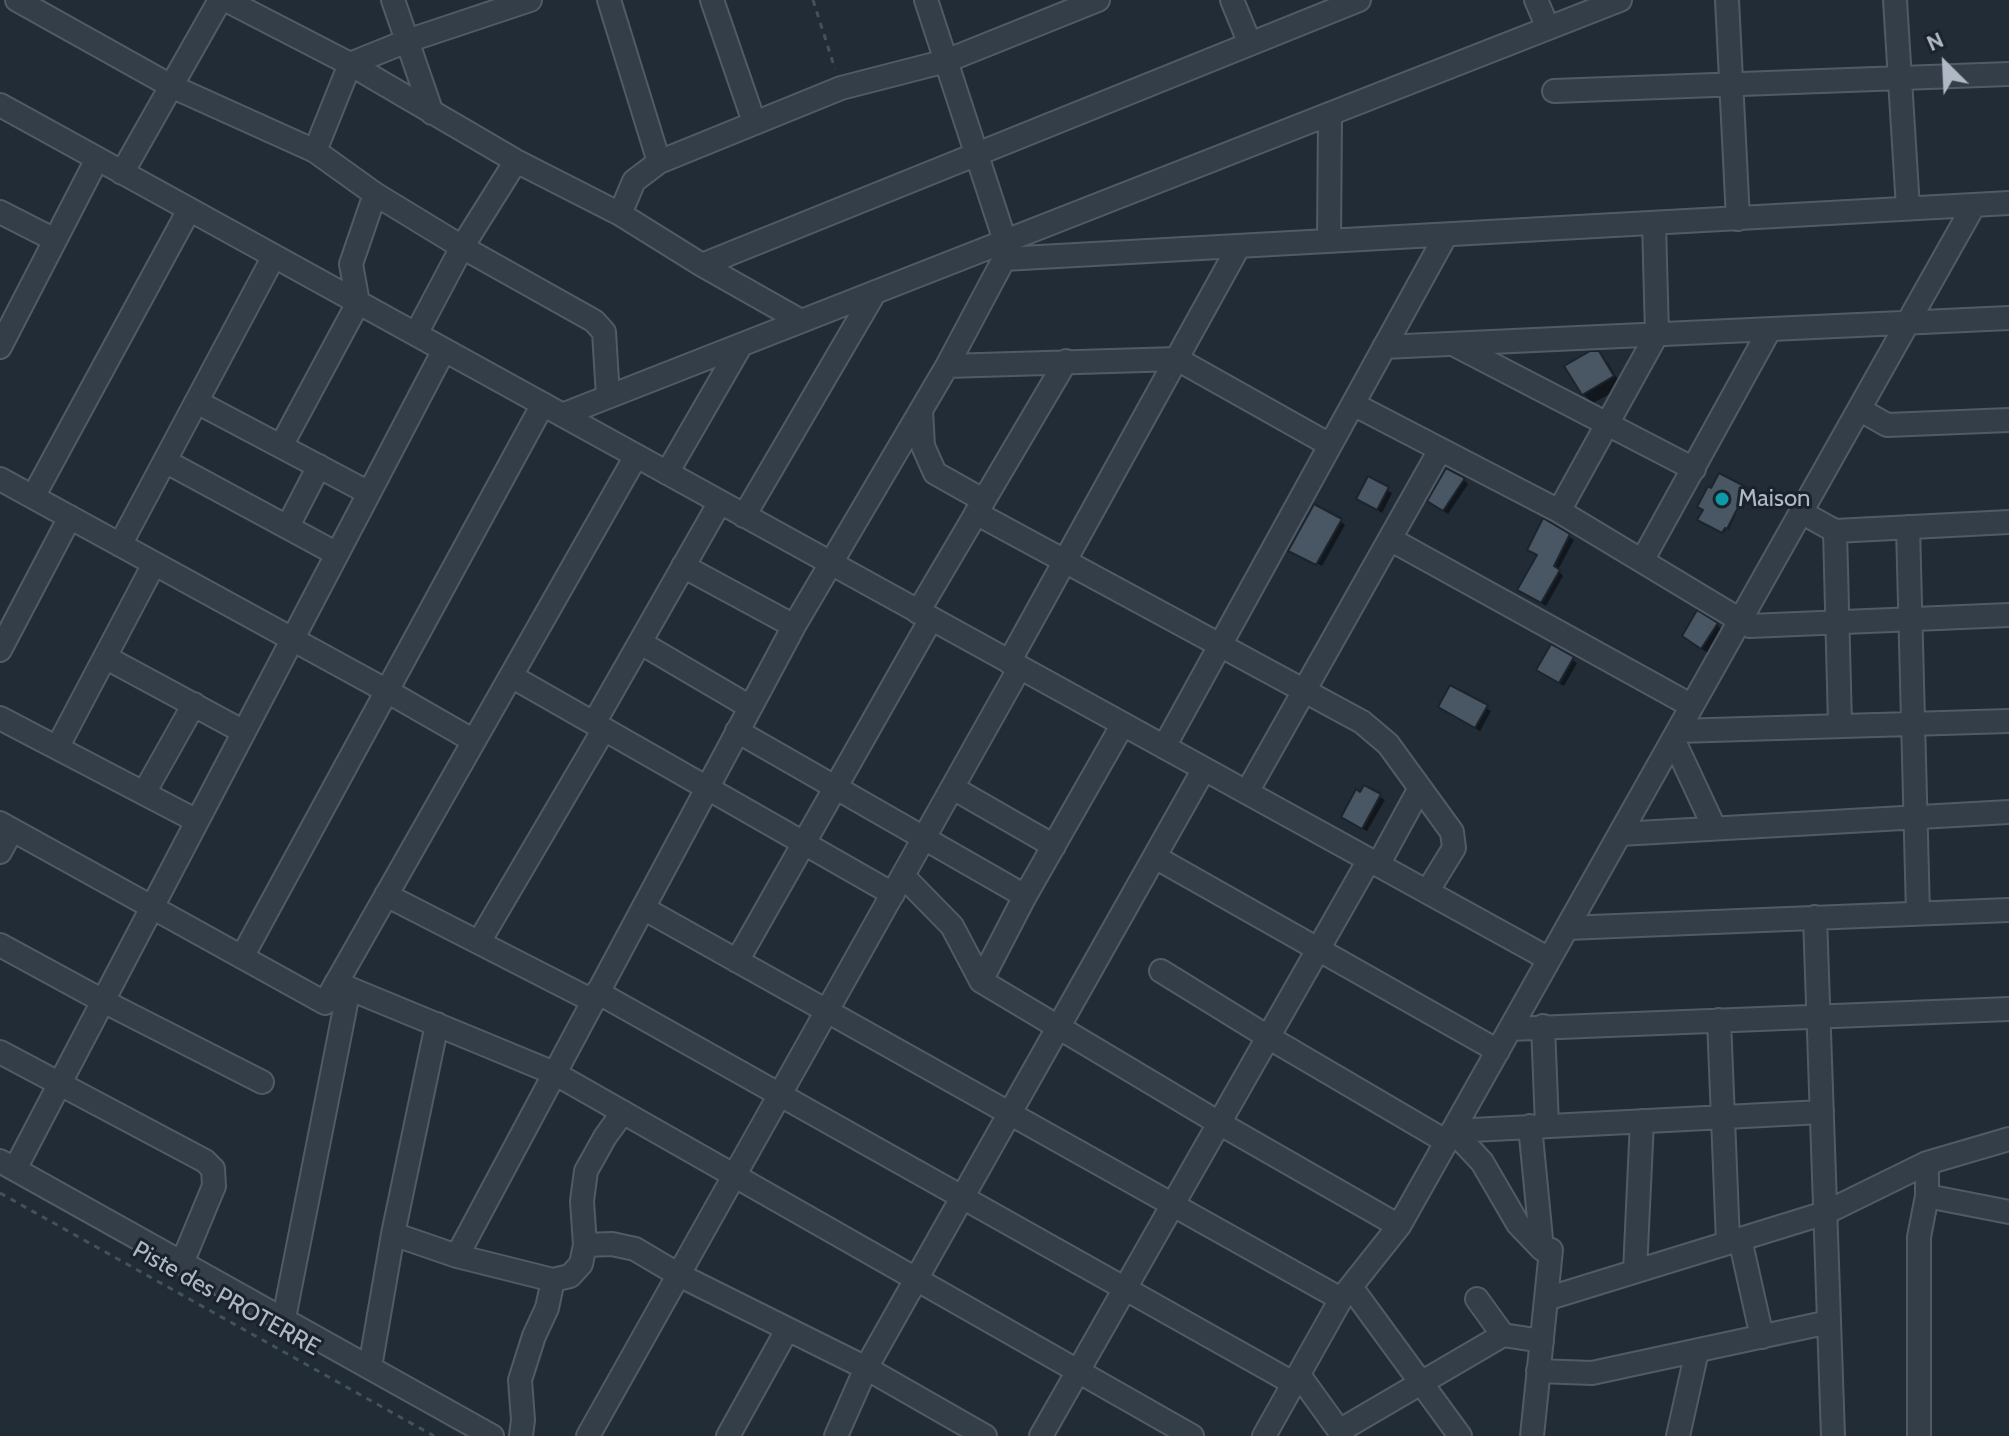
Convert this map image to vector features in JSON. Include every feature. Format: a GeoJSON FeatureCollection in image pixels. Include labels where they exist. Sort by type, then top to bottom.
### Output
{"type":"FeatureCollection","features":[{"type":"Feature","properties":{"kind":"street"},"geometry":{"type":"LineString","coordinates":[[17,0],[171,86],[315,151],[375,194],[600,326],[606,339],[608,397]]}},
{"type":"Feature","properties":{"kind":"street"},"geometry":{"type":"LineString","coordinates":[[122,173],[220,0]]}},
{"type":"Feature","properties":{"kind":"street"},"geometry":{"type":"LineString","coordinates":[[226,0],[350,64],[516,161],[620,214],[801,321]]}},
{"type":"Feature","properties":{"kind":"street"},"geometry":{"type":"LineString","coordinates":[[393,0],[432,113]]}},
{"type":"Feature","properties":{"kind":"street"},"geometry":{"type":"LineString","coordinates":[[315,151],[350,64],[407,41],[530,0]]}},
{"type":"Feature","properties":{"kind":"street"},"geometry":{"type":"LineString","coordinates":[[609,0],[659,162]]}},
{"type":"Feature","properties":{"kind":"street"},"geometry":{"type":"LineString","coordinates":[[712,0],[754,122]]}},
{"type":"Feature","properties":{"kind":"street"},"geometry":{"type":"LineString","coordinates":[[457,1256],[794,626],[947,366],[1004,250],[926,0]]}},
{"type":"Feature","properties":{"kind":"street"},"geometry":{"type":"LineString","coordinates":[[620,214],[634,181],[659,162],[841,88],[946,61],[1098,0]]}},
{"type":"Feature","properties":{"kind":"street"},"geometry":{"type":"LineString","coordinates":[[1232,0],[1250,44]]}},
{"type":"Feature","properties":{"kind":"street"},"geometry":{"type":"LineString","coordinates":[[702,265],[1359,0]]}},
{"type":"Feature","properties":{"kind":"street"},"geometry":{"type":"LineString","coordinates":[[1536,0],[1548,28]]}},
{"type":"Feature","properties":{"kind":"street"},"geometry":{"type":"LineString","coordinates":[[242,957],[387,691],[552,410],[608,397],[875,292],[1004,250],[1330,114],[1620,0]]}},
{"type":"Feature","properties":{"kind":"street"},"geometry":{"type":"LineString","coordinates":[[1727,0],[1738,219]]}},
{"type":"Feature","properties":{"kind":"street"},"geometry":{"type":"LineString","coordinates":[[1895,0],[1908,208]]}},
{"type":"Feature","properties":{"kind":"street"},"geometry":{"type":"LineString","coordinates":[[1554,91],[2009,74]]}},
{"type":"Feature","properties":{"kind":"street"},"geometry":{"type":"LineString","coordinates":[[0,105],[1549,959]]}},
{"type":"Feature","properties":{"kind":"street"},"geometry":{"type":"LineString","coordinates":[[1329,241],[1330,114]]}},
{"type":"Feature","properties":{"kind":"street"},"geometry":{"type":"LineString","coordinates":[[0,347],[6,319],[55,240],[97,159]]}},
{"type":"Feature","properties":{"kind":"street"},"geometry":{"type":"LineString","coordinates":[[416,334],[462,247],[516,161]]}},
{"type":"Feature","properties":{"kind":"street"},"geometry":{"type":"LineString","coordinates":[[281,446],[358,303],[351,276],[352,254],[375,194]]}},
{"type":"Feature","properties":{"kind":"street"},"geometry":{"type":"LineString","coordinates":[[1004,250],[1239,246],[2009,203]]}},
{"type":"Feature","properties":{"kind":"street"},"geometry":{"type":"LineString","coordinates":[[1264,1436],[1346,1293],[1399,1226],[1974,205]]}},
{"type":"Feature","properties":{"kind":"street"},"geometry":{"type":"LineString","coordinates":[[33,497],[189,210]]}},
{"type":"Feature","properties":{"kind":"street"},"geometry":{"type":"LineString","coordinates":[[2,217],[55,240]]}},
{"type":"Feature","properties":{"kind":"street"},"geometry":{"type":"LineString","coordinates":[[1559,511],[1657,334],[1654,223]]}},
{"type":"Feature","properties":{"kind":"street"},"geometry":{"type":"LineString","coordinates":[[1164,747],[1446,235]]}},
{"type":"Feature","properties":{"kind":"street"},"geometry":{"type":"LineString","coordinates":[[588,1436],[953,788],[1065,561],[1239,246]]}},
{"type":"Feature","properties":{"kind":"street"},"geometry":{"type":"LineString","coordinates":[[120,545],[274,256]]}},
{"type":"Feature","properties":{"kind":"street"},"geometry":{"type":"LineString","coordinates":[[744,516],[875,292]]}},
{"type":"Feature","properties":{"kind":"street"},"geometry":{"type":"LineString","coordinates":[[1384,347],[2009,318]]}},
{"type":"Feature","properties":{"kind":"street"},"geometry":{"type":"LineString","coordinates":[[1642,561],[1770,329]]}},
{"type":"Feature","properties":{"kind":"street"},"geometry":{"type":"LineString","coordinates":[[1452,344],[1694,469]]}},
{"type":"Feature","properties":{"kind":"street"},"geometry":{"type":"LineString","coordinates":[[667,473],[741,345]]}},
{"type":"Feature","properties":{"kind":"street"},"geometry":{"type":"LineString","coordinates":[[444,350],[59,1084],[7,1165],[492,1436]]}},
{"type":"Feature","properties":{"kind":"street"},"geometry":{"type":"LineString","coordinates":[[947,366],[1177,359],[1330,445]]}},
{"type":"Feature","properties":{"kind":"street"},"geometry":{"type":"LineString","coordinates":[[737,961],[835,787],[980,507],[1066,361]]}},
{"type":"Feature","properties":{"kind":"street"},"geometry":{"type":"LineString","coordinates":[[197,402],[369,493]]}},
{"type":"Feature","properties":{"kind":"street"},"geometry":{"type":"LineString","coordinates":[[1353,404],[1559,511],[1750,626],[2009,615]]}},
{"type":"Feature","properties":{"kind":"street"},"geometry":{"type":"LineString","coordinates":[[1859,409],[1887,425],[2009,420]]}},
{"type":"Feature","properties":{"kind":"street"},"geometry":{"type":"LineString","coordinates":[[921,410],[923,446],[935,473],[980,507],[1065,561],[1362,722],[1388,744],[1452,832],[1454,848],[1427,892]]}},
{"type":"Feature","properties":{"kind":"street"},"geometry":{"type":"LineString","coordinates":[[1247,792],[1440,450]]}},
{"type":"Feature","properties":{"kind":"street"},"geometry":{"type":"LineString","coordinates":[[284,1318],[343,986],[386,895],[636,456]]}},
{"type":"Feature","properties":{"kind":"street"},"geometry":{"type":"LineString","coordinates":[[165,461],[337,554]]}},
{"type":"Feature","properties":{"kind":"street"},"geometry":{"type":"LineString","coordinates":[[288,526],[319,466]]}},
{"type":"Feature","properties":{"kind":"street"},"geometry":{"type":"LineString","coordinates":[[0,479],[474,741]]}},
{"type":"Feature","properties":{"kind":"street"},"geometry":{"type":"LineString","coordinates":[[479,942],[720,502]]}},
{"type":"Feature","properties":{"kind":"street"},"geometry":{"type":"LineString","coordinates":[[1801,512],[1835,531],[2009,522]]}},
{"type":"Feature","properties":{"kind":"street"},"geometry":{"type":"LineString","coordinates":[[0,650],[70,517]]}},
{"type":"Feature","properties":{"kind":"street"},"geometry":{"type":"LineString","coordinates":[[1908,527],[1918,913]]}},
{"type":"Feature","properties":{"kind":"street"},"geometry":{"type":"LineString","coordinates":[[1835,531],[1840,725]]}},
{"type":"Feature","properties":{"kind":"street"},"geometry":{"type":"LineString","coordinates":[[1390,539],[1692,706]]}},
{"type":"Feature","properties":{"kind":"street"},"geometry":{"type":"LineString","coordinates":[[57,748],[154,564]]}},
{"type":"Feature","properties":{"kind":"street"},"geometry":{"type":"LineString","coordinates":[[683,566],[794,626]]}},
{"type":"Feature","properties":{"kind":"street"},"geometry":{"type":"LineString","coordinates":[[641,643],[750,707]]}},
{"type":"Feature","properties":{"kind":"street"},"geometry":{"type":"LineString","coordinates":[[105,657],[244,732]]}},
{"type":"Feature","properties":{"kind":"street"},"geometry":{"type":"LineString","coordinates":[[511,676],[804,843],[898,885],[952,926],[981,981],[1399,1226]]}},
{"type":"Feature","properties":{"kind":"street"},"geometry":{"type":"LineString","coordinates":[[144,793],[194,704]]}},
{"type":"Feature","properties":{"kind":"street"},"geometry":{"type":"LineString","coordinates":[[0,718],[197,821]]}},
{"type":"Feature","properties":{"kind":"street"},"geometry":{"type":"LineString","coordinates":[[1675,735],[1840,725],[2009,721]]}},
{"type":"Feature","properties":{"kind":"street"},"geometry":{"type":"LineString","coordinates":[[981,981],[1025,896],[1123,724]]}},
{"type":"Feature","properties":{"kind":"street"},"geometry":{"type":"LineString","coordinates":[[737,731],[1025,896]]}},
{"type":"Feature","properties":{"kind":"street"},"geometry":{"type":"LineString","coordinates":[[1675,735],[1714,827]]}},
{"type":"Feature","properties":{"kind":"street"},"geometry":{"type":"LineString","coordinates":[[836,1436],[866,1368],[1204,769]]}},
{"type":"Feature","properties":{"kind":"street"},"geometry":{"type":"LineString","coordinates":[[953,788],[1054,846]]}},
{"type":"Feature","properties":{"kind":"street"},"geometry":{"type":"LineString","coordinates":[[1041,1436],[1318,949],[1420,788]]}},
{"type":"Feature","properties":{"kind":"street"},"geometry":{"type":"LineString","coordinates":[[1620,834],[2009,812]]}},
{"type":"Feature","properties":{"kind":"street"},"geometry":{"type":"LineString","coordinates":[[0,852],[6,827],[325,1003],[343,986]]}},
{"type":"Feature","properties":{"kind":"street"},"geometry":{"type":"LineString","coordinates":[[1155,857],[1498,1051]]}},
{"type":"Feature","properties":{"kind":"street"},"geometry":{"type":"LineString","coordinates":[[386,895],[595,996],[780,1095],[1125,1289],[1296,1379],[1341,1433],[1503,1335],[1542,1341]]}},
{"type":"Feature","properties":{"kind":"street"},"geometry":{"type":"LineString","coordinates":[[643,908],[1173,1205],[1346,1293],[1421,1383],[1460,1436]]}},
{"type":"Feature","properties":{"kind":"street"},"geometry":{"type":"LineString","coordinates":[[1567,928],[2009,910]]}},
{"type":"Feature","properties":{"kind":"street"},"geometry":{"type":"LineString","coordinates":[[1815,917],[1833,1436]]}},
{"type":"Feature","properties":{"kind":"street"},"geometry":{"type":"LineString","coordinates":[[0,945],[262,1082]]}},
{"type":"Feature","properties":{"kind":"street"},"geometry":{"type":"LineString","coordinates":[[1161,971],[1268,1037],[1450,1136],[1482,1162],[1518,1224],[1542,1249],[1551,1250],[1532,1436]]}},
{"type":"Feature","properties":{"kind":"street"},"geometry":{"type":"LineString","coordinates":[[343,986],[554,1073],[1192,1436]]}},
{"type":"Feature","properties":{"kind":"street"},"geometry":{"type":"LineString","coordinates":[[1510,1029],[2009,1009]]}},
{"type":"Feature","properties":{"kind":"street"},"geometry":{"type":"LineString","coordinates":[[1719,1020],[1723,1117],[1734,1240],[1762,1337]]}},
{"type":"Feature","properties":{"kind":"street"},"geometry":{"type":"LineString","coordinates":[[370,1367],[393,1234],[437,1024]]}},
{"type":"Feature","properties":{"kind":"street"},"geometry":{"type":"LineString","coordinates":[[1542,1249],[1539,1126],[1543,1026]]}},
{"type":"Feature","properties":{"kind":"street"},"geometry":{"type":"LineString","coordinates":[[0,1052],[205,1161],[213,1169],[214,1186],[182,1263]]}},
{"type":"Feature","properties":{"kind":"street"},"geometry":{"type":"LineString","coordinates":[[393,1234],[457,1256],[553,1280],[570,1276],[581,1264],[585,1245],[582,1201],[586,1171],[623,1112]]}},
{"type":"Feature","properties":{"kind":"street"},"geometry":{"type":"LineString","coordinates":[[1450,1136],[1539,1126],[1822,1112]]}},
{"type":"Feature","properties":{"kind":"street"},"geometry":{"type":"LineString","coordinates":[[1635,1271],[1642,1121]]}},
{"type":"Feature","properties":{"kind":"street"},"geometry":{"type":"LineString","coordinates":[[1546,1299],[1825,1213],[1927,1163],[2009,1139]]}},
{"type":"Feature","properties":{"kind":"street"},"geometry":{"type":"LineString","coordinates":[[1919,1436],[1919,1237],[1927,1196],[1927,1163]]}},
{"type":"Feature","properties":{"kind":"street"},"geometry":{"type":"LineString","coordinates":[[1927,1196],[2009,1212]]}},
{"type":"Feature","properties":{"kind":"street"},"geometry":{"type":"LineString","coordinates":[[585,1245],[612,1244],[635,1249],[679,1275],[866,1368],[985,1436]]}},
{"type":"Feature","properties":{"kind":"street"},"geometry":{"type":"LineString","coordinates":[[521,1436],[520,1380],[547,1308],[553,1280]]}},
{"type":"Feature","properties":{"kind":"street"},"geometry":{"type":"LineString","coordinates":[[1477,1299],[1503,1335]]}},
{"type":"Feature","properties":{"kind":"street"},"geometry":{"type":"LineString","coordinates":[[1538,1371],[1592,1373],[1829,1322]]}},
{"type":"Feature","properties":{"kind":"street"},"geometry":{"type":"LineString","coordinates":[[728,1436],[787,1330]]}},
{"type":"Feature","properties":{"kind":"street"},"geometry":{"type":"LineString","coordinates":[[1678,1436],[1697,1351]]}},
{"type":"Feature","properties":{"kind":"path"},"geometry":{"type":"LineString","coordinates":[[813,0],[841,88]]}},
{"type":"Feature","properties":{"kind":"path","name":"Piste des PROTERRE"},"geometry":{"type":"LineString","coordinates":[[0,1193],[434,1436]]}},
{"type":"Feature","properties":{"kind":"building"},"geometry":{"type":"Polygon","coordinates":[[[1590,351],[1599,351],[1614,376],[1582,395],[1564,366],[1590,351]]]}},
{"type":"Feature","properties":{"kind":"building"},"geometry":{"type":"Polygon","coordinates":[[[1446,468],[1465,478],[1443,511],[1427,501],[1446,468]]]}},
{"type":"Feature","properties":{"kind":"building","name":"Maison"},"geometry":{"type":"Polygon","coordinates":[[[1719,473],[1748,488],[1722,533],[1697,520],[1703,510],[1697,507],[1719,473]]]}},
{"type":"Feature","properties":{"kind":"building"},"geometry":{"type":"Polygon","coordinates":[[[1368,476],[1389,487],[1377,510],[1356,499],[1368,476]]]}},
{"type":"Feature","properties":{"kind":"building"},"geometry":{"type":"Polygon","coordinates":[[[1314,504],[1342,519],[1316,565],[1288,551],[1314,504]]]}},
{"type":"Feature","properties":{"kind":"building"},"geometry":{"type":"Polygon","coordinates":[[[1543,518],[1570,534],[1554,566],[1560,570],[1541,603],[1517,590],[1537,555],[1527,550],[1543,518]]]}},
{"type":"Feature","properties":{"kind":"building"},"geometry":{"type":"Polygon","coordinates":[[[1697,610],[1718,623],[1701,649],[1682,636],[1697,610]]]}},
{"type":"Feature","properties":{"kind":"building"},"geometry":{"type":"Polygon","coordinates":[[[1551,644],[1574,657],[1559,683],[1536,670],[1551,644]]]}},
{"type":"Feature","properties":{"kind":"building"},"geometry":{"type":"Polygon","coordinates":[[[1450,685],[1488,705],[1475,728],[1438,707],[1450,685]]]}},
{"type":"Feature","properties":{"kind":"building"},"geometry":{"type":"Polygon","coordinates":[[[1364,785],[1381,794],[1362,829],[1341,817],[1356,789],[1360,792],[1364,785]]]}},
{"type":"Feature","properties":{"kind":"place","name":"Maison"},"geometry":{"type":"Point","coordinates":[1722,499]}}]}
